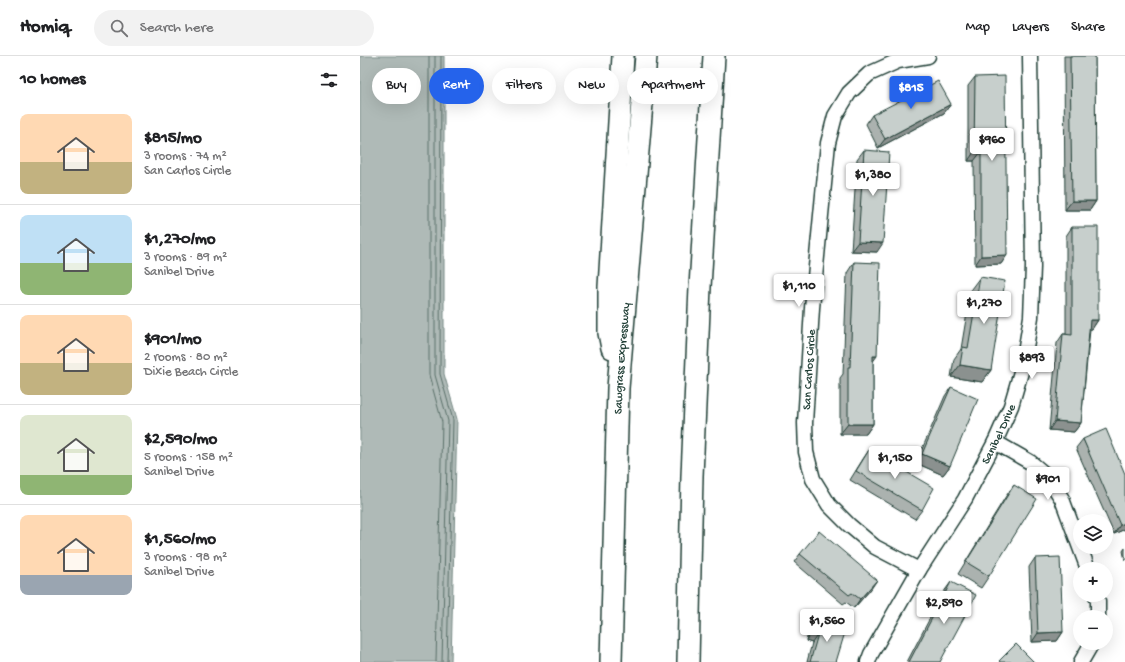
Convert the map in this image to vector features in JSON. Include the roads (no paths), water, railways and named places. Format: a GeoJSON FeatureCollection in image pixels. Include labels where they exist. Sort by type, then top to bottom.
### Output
{"type":"FeatureCollection","features":[{"type":"Feature","properties":{"kind":"highway"},"geometry":{"type":"LineString","coordinates":[[618,388],[609,333],[609,287],[623,56]]}},
{"type":"Feature","properties":{"kind":"highway","name":"Sawgrass Expressway"},"geometry":{"type":"LineString","coordinates":[[611,662],[618,388],[646,56]]}},
{"type":"Feature","properties":{"kind":"highway"},"geometry":{"type":"LineString","coordinates":[[713,68],[714,56]]}},
{"type":"Feature","properties":{"kind":"highway"},"geometry":{"type":"LineString","coordinates":[[718,76],[724,56]]}},
{"type":"Feature","properties":{"kind":"highway"},"geometry":{"type":"LineString","coordinates":[[688,662],[692,476],[700,294],[712,104]]}},
{"type":"Feature","properties":{"kind":"street","name":"San Carlos Circle"},"geometry":{"type":"LineString","coordinates":[[919,570],[875,547],[849,525],[829,505],[813,479],[806,452],[805,423],[812,308],[827,151],[835,116],[849,93],[869,74],[898,61],[928,56]]}},
{"type":"Feature","properties":{"kind":"street","name":"Sanibel Drive"},"geometry":{"type":"LineString","coordinates":[[868,662],[871,654],[919,570],[965,499],[995,442],[1011,406],[1023,365],[1031,317],[1033,267],[1030,56]]}},
{"type":"Feature","properties":{"kind":"street"},"geometry":{"type":"LineString","coordinates":[[995,442],[1030,462],[1048,478],[1062,499],[1085,562]]}},
{"type":"Feature","properties":{"kind":"street"},"geometry":{"type":"LineString","coordinates":[[1081,662],[1088,650]]}},
{"type":"Feature","properties":{"kind":"water"},"geometry":{"type":"Polygon","coordinates":[[[360,56],[444,56],[444,68],[429,68],[429,104],[444,104],[444,374],[457,419],[451,662],[360,662],[360,56]]]}}]}
